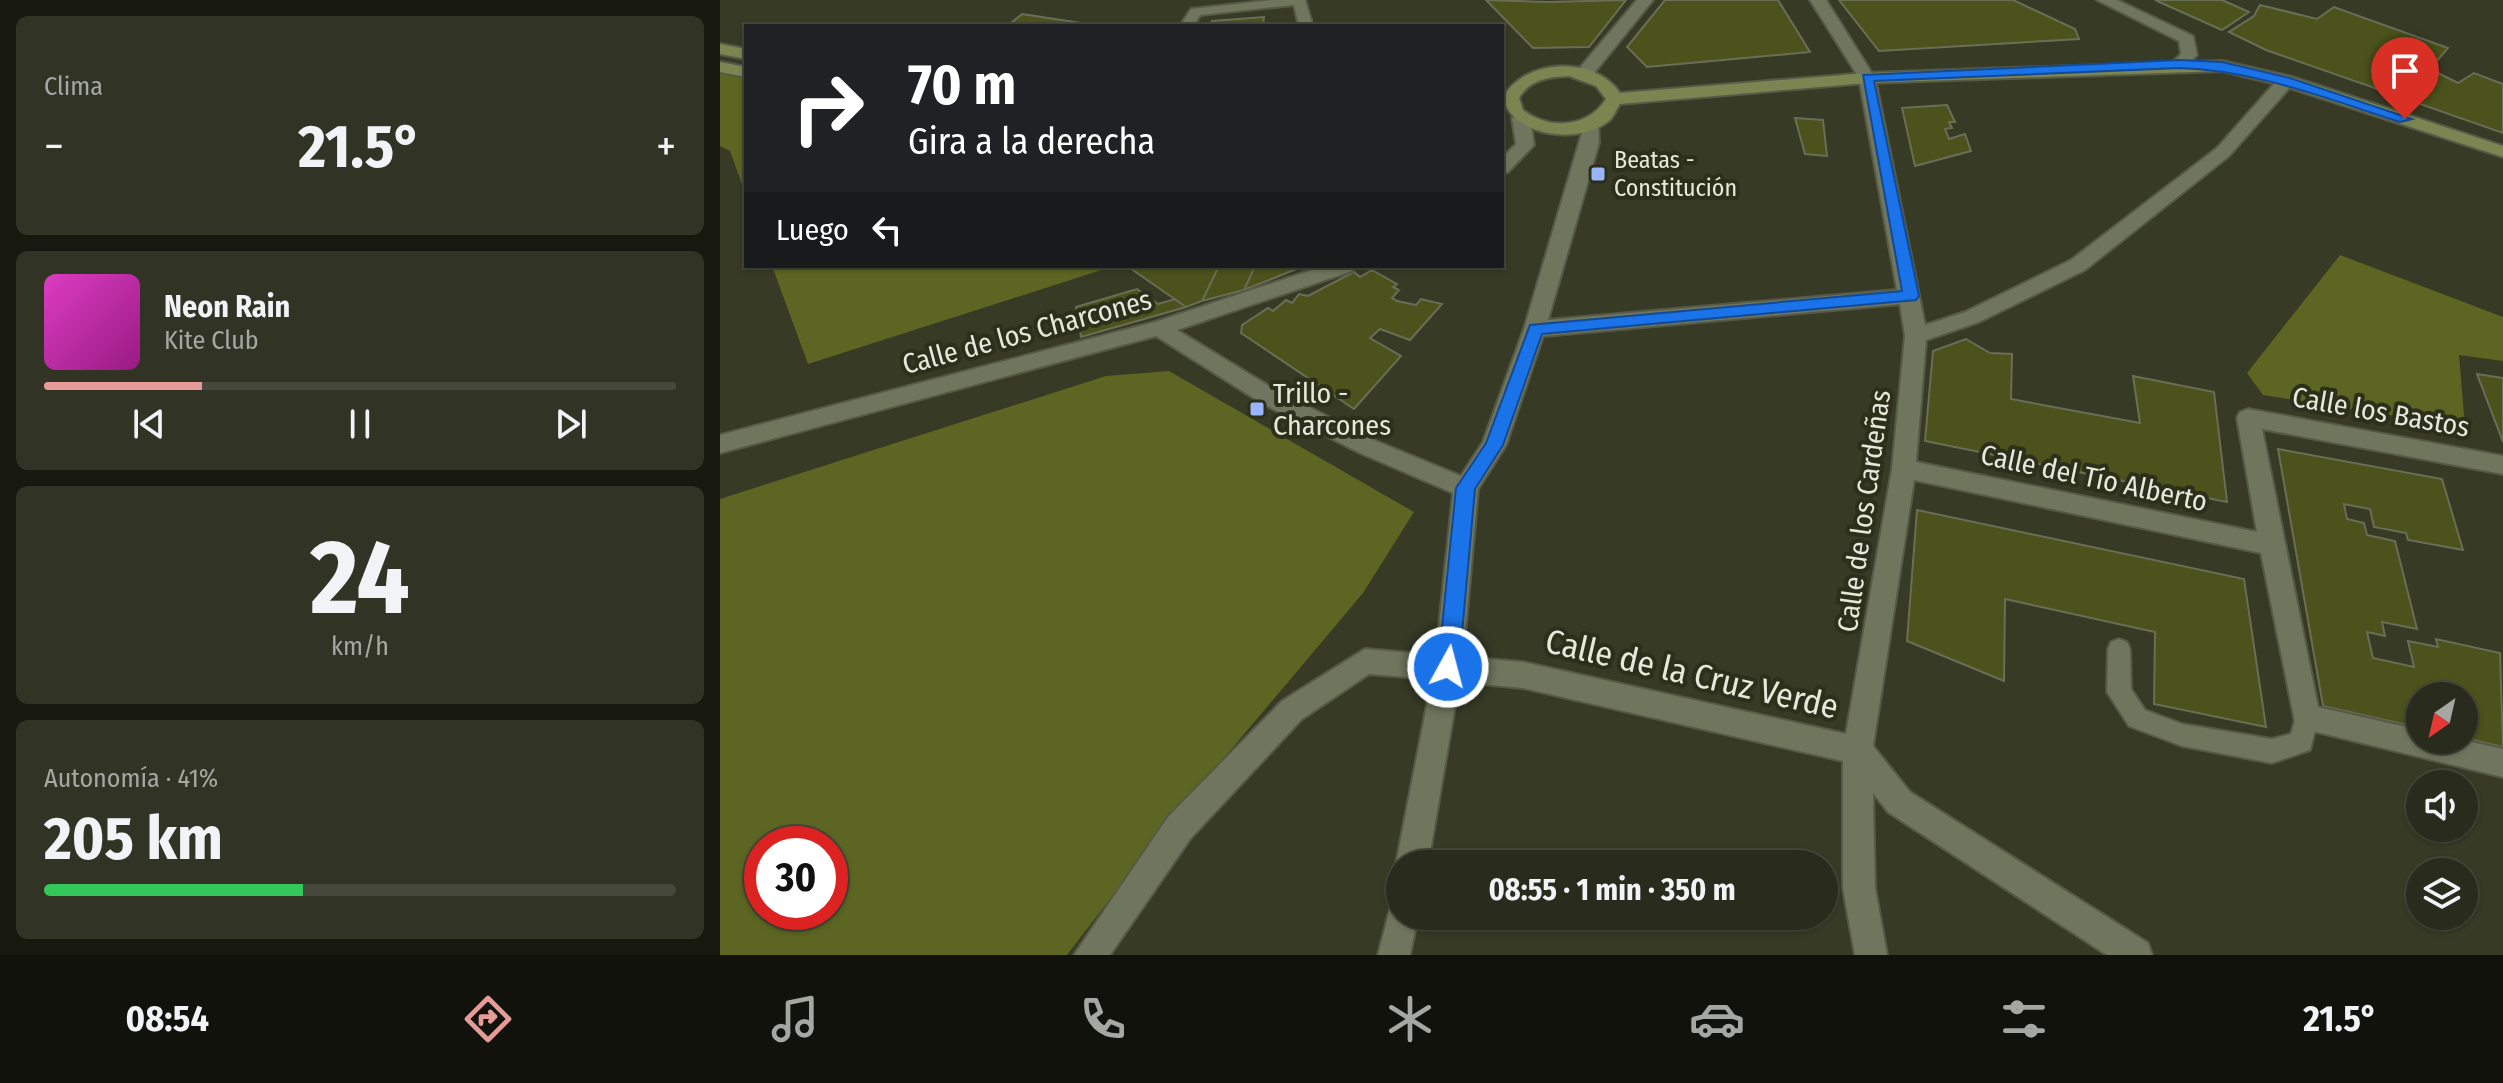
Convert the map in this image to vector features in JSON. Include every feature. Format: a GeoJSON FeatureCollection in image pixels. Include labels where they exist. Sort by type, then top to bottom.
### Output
{"type":"FeatureCollection","features":[{"type":"Feature","properties":{"kind":"street"},"geometry":{"type":"LineString","coordinates":[[1584,74],[1645,0]]}},
{"type":"Feature","properties":{"kind":"street"},"geometry":{"type":"LineString","coordinates":[[1818,0],[1867,78]]}},
{"type":"Feature","properties":{"kind":"street"},"geometry":{"type":"LineString","coordinates":[[2105,0],[2187,39],[2189,55],[2179,64]]}},
{"type":"Feature","properties":{"kind":"street"},"geometry":{"type":"LineString","coordinates":[[720,49],[744,54]]}},
{"type":"Feature","properties":{"kind":"street"},"geometry":{"type":"LineString","coordinates":[[1614,99],[1867,78],[2179,64],[2222,66],[2286,81],[2503,152]]}},
{"type":"Feature","properties":{"kind":"street"},"geometry":{"type":"LineString","coordinates":[[720,67],[744,72]]}},
{"type":"Feature","properties":{"kind":"street"},"geometry":{"type":"LineString","coordinates":[[1504,166],[1525,145],[1508,92],[1537,75],[1569,71],[1584,74],[1610,88],[1614,99]]}},
{"type":"Feature","properties":{"kind":"street","name":"Calle de los Cardeñas"},"geometry":{"type":"LineString","coordinates":[[1867,78],[1911,296],[1916,336],[1904,469],[1858,750],[1859,888],[1871,955]]}},
{"type":"Feature","properties":{"kind":"street"},"geometry":{"type":"LineString","coordinates":[[1916,336],[1972,317],[2078,265],[2223,152],[2286,81]]}},
{"type":"Feature","properties":{"kind":"street"},"geometry":{"type":"LineString","coordinates":[[1513,114],[1554,128],[1592,123],[1604,116],[1614,99]]}},
{"type":"Feature","properties":{"kind":"street"},"geometry":{"type":"LineString","coordinates":[[1415,850],[1448,667],[1466,488],[1494,445],[1535,329],[1590,143],[1592,123]]}},
{"type":"Feature","properties":{"kind":"street","name":"Calle de los Charcones"},"geometry":{"type":"LineString","coordinates":[[720,444],[1159,328],[1339,268]]}},
{"type":"Feature","properties":{"kind":"street"},"geometry":{"type":"LineString","coordinates":[[1535,329],[1911,296]]}},
{"type":"Feature","properties":{"kind":"street"},"geometry":{"type":"LineString","coordinates":[[1159,328],[1285,405],[1368,447],[1466,488]]}},
{"type":"Feature","properties":{"kind":"street","name":"Calle los Bastos"},"geometry":{"type":"LineString","coordinates":[[2272,545],[2248,418],[2503,465]]}},
{"type":"Feature","properties":{"kind":"street","name":"Calle del Tío Alberto"},"geometry":{"type":"LineString","coordinates":[[1904,469],[2272,545]]}},
{"type":"Feature","properties":{"kind":"street"},"geometry":{"type":"LineString","coordinates":[[2272,545],[2306,718],[2503,763]]}},
{"type":"Feature","properties":{"kind":"street","name":"Calle de la Cruz Verde"},"geometry":{"type":"LineString","coordinates":[[1090,955],[1179,828],[1292,710],[1365,661],[1523,675],[1858,750],[1899,802],[2136,955]]}},
{"type":"Feature","properties":{"kind":"street"},"geometry":{"type":"LineString","coordinates":[[1394,955],[1399,930]]}},
{"type":"Feature","properties":{"kind":"lane"},"geometry":{"type":"LineString","coordinates":[[1188,24],[1196,12],[1299,1],[1305,24]]}},
{"type":"Feature","properties":{"kind":"lane"},"geometry":{"type":"LineString","coordinates":[[2119,649],[2119,692],[2137,718],[2182,735],[2272,751],[2301,742],[2306,718]]}},
{"type":"Feature","properties":{"kind":"green space"},"geometry":{"type":"Polygon","coordinates":[[[720,72],[744,76],[744,190],[730,151],[720,146],[720,72]]]}},
{"type":"Feature","properties":{"kind":"green space"},"geometry":{"type":"Polygon","coordinates":[[[2340,255],[2503,317],[2503,361],[2459,355],[2465,427],[2263,395],[2247,373],[2340,255]]]}},
{"type":"Feature","properties":{"kind":"green space"},"geometry":{"type":"Polygon","coordinates":[[[773,268],[1108,268],[808,364],[773,268]]]}},
{"type":"Feature","properties":{"kind":"green space"},"geometry":{"type":"Polygon","coordinates":[[[1169,371],[1414,512],[1363,593],[1160,834],[1067,955],[720,955],[720,499],[1106,376],[1169,371]]]}},
{"type":"Feature","properties":{"kind":"building"},"geometry":{"type":"Polygon","coordinates":[[[1486,0],[1626,0],[1589,47],[1533,48],[1486,0]]]}},
{"type":"Feature","properties":{"kind":"building"},"geometry":{"type":"Polygon","coordinates":[[[1665,0],[1778,0],[1810,52],[1647,67],[1627,47],[1665,0]]]}},
{"type":"Feature","properties":{"kind":"building"},"geometry":{"type":"Polygon","coordinates":[[[1839,0],[2013,0],[2075,29],[2079,39],[1879,51],[1839,0]]]}},
{"type":"Feature","properties":{"kind":"building"},"geometry":{"type":"Polygon","coordinates":[[[2155,0],[2222,0],[2249,12],[2222,30],[2155,0]]]}},
{"type":"Feature","properties":{"kind":"building"},"geometry":{"type":"Polygon","coordinates":[[[2260,5],[2317,19],[2334,7],[2448,48],[2430,69],[2458,83],[2474,73],[2503,84],[2503,133],[2266,50],[2229,32],[2254,16],[2260,5]]]}},
{"type":"Feature","properties":{"kind":"building"},"geometry":{"type":"Polygon","coordinates":[[[1022,14],[1088,24],[1010,24],[1022,14]]]}},
{"type":"Feature","properties":{"kind":"building"},"geometry":{"type":"Polygon","coordinates":[[[1264,17],[1263,24],[1211,24],[1212,21],[1264,17]]]}},
{"type":"Feature","properties":{"kind":"building"},"geometry":{"type":"Polygon","coordinates":[[[1947,105],[1955,122],[1949,122],[1952,128],[1945,129],[1949,139],[1965,134],[1971,151],[1915,166],[1902,108],[1947,105]]]}},
{"type":"Feature","properties":{"kind":"building"},"geometry":{"type":"Polygon","coordinates":[[[1795,118],[1823,120],[1827,156],[1805,154],[1795,118]]]}},
{"type":"Feature","properties":{"kind":"building"},"geometry":{"type":"Polygon","coordinates":[[[1130,268],[1218,268],[1202,301],[1186,307],[1130,268]]]}},
{"type":"Feature","properties":{"kind":"building"},"geometry":{"type":"Polygon","coordinates":[[[1218,268],[1254,268],[1244,290],[1202,301],[1218,268]]]}},
{"type":"Feature","properties":{"kind":"building"},"geometry":{"type":"Polygon","coordinates":[[[1254,268],[1299,268],[1244,290],[1254,268]]]}},
{"type":"Feature","properties":{"kind":"building"},"geometry":{"type":"Polygon","coordinates":[[[1372,270],[1397,284],[1393,287],[1399,290],[1392,298],[1397,301],[1416,305],[1421,299],[1442,304],[1410,340],[1380,329],[1370,338],[1401,356],[1354,409],[1241,333],[1242,325],[1268,308],[1273,311],[1286,300],[1292,303],[1299,294],[1308,296],[1354,272],[1360,277],[1372,270]]]}},
{"type":"Feature","properties":{"kind":"building"},"geometry":{"type":"Polygon","coordinates":[[[1137,289],[1158,304],[1175,299],[1186,307],[1081,337],[1076,307],[1137,289]]]}},
{"type":"Feature","properties":{"kind":"building"},"geometry":{"type":"Polygon","coordinates":[[[1966,339],[1990,353],[2012,354],[2011,399],[2140,423],[2133,376],[2214,392],[2227,502],[1925,441],[1933,351],[1966,339]]]}},
{"type":"Feature","properties":{"kind":"building"},"geometry":{"type":"Polygon","coordinates":[[[2477,374],[2503,378],[2503,442],[2477,374]]]}},
{"type":"Feature","properties":{"kind":"building"},"geometry":{"type":"Polygon","coordinates":[[[2278,449],[2442,479],[2463,550],[2408,540],[2406,533],[2374,527],[2370,509],[2344,504],[2347,519],[2364,523],[2367,535],[2395,541],[2417,629],[2382,622],[2385,636],[2367,632],[2373,658],[2414,667],[2408,641],[2438,647],[2436,639],[2500,653],[2503,747],[2478,741],[2478,682],[2406,682],[2406,725],[2323,706],[2278,449]]]}},
{"type":"Feature","properties":{"kind":"building"},"geometry":{"type":"Polygon","coordinates":[[[1917,510],[2244,579],[2266,727],[2154,704],[2155,632],[2005,599],[2004,681],[1907,641],[1917,510]]]}},
{"type":"Feature","properties":{"kind":"place","name":"Beatas - Constitución"},"geometry":{"type":"Point","coordinates":[1598,174]}},
{"type":"Feature","properties":{"kind":"place","name":"Trillo - Charcones"},"geometry":{"type":"Point","coordinates":[1257,409]}},
{"type":"Feature","properties":{"kind":"route"},"geometry":{"type":"LineString","coordinates":[[1448,667],[1466,488],[1494,445],[1535,329],[1911,296],[1867,78],[2179,64],[2222,66],[2286,81],[2405,119]]}}]}
